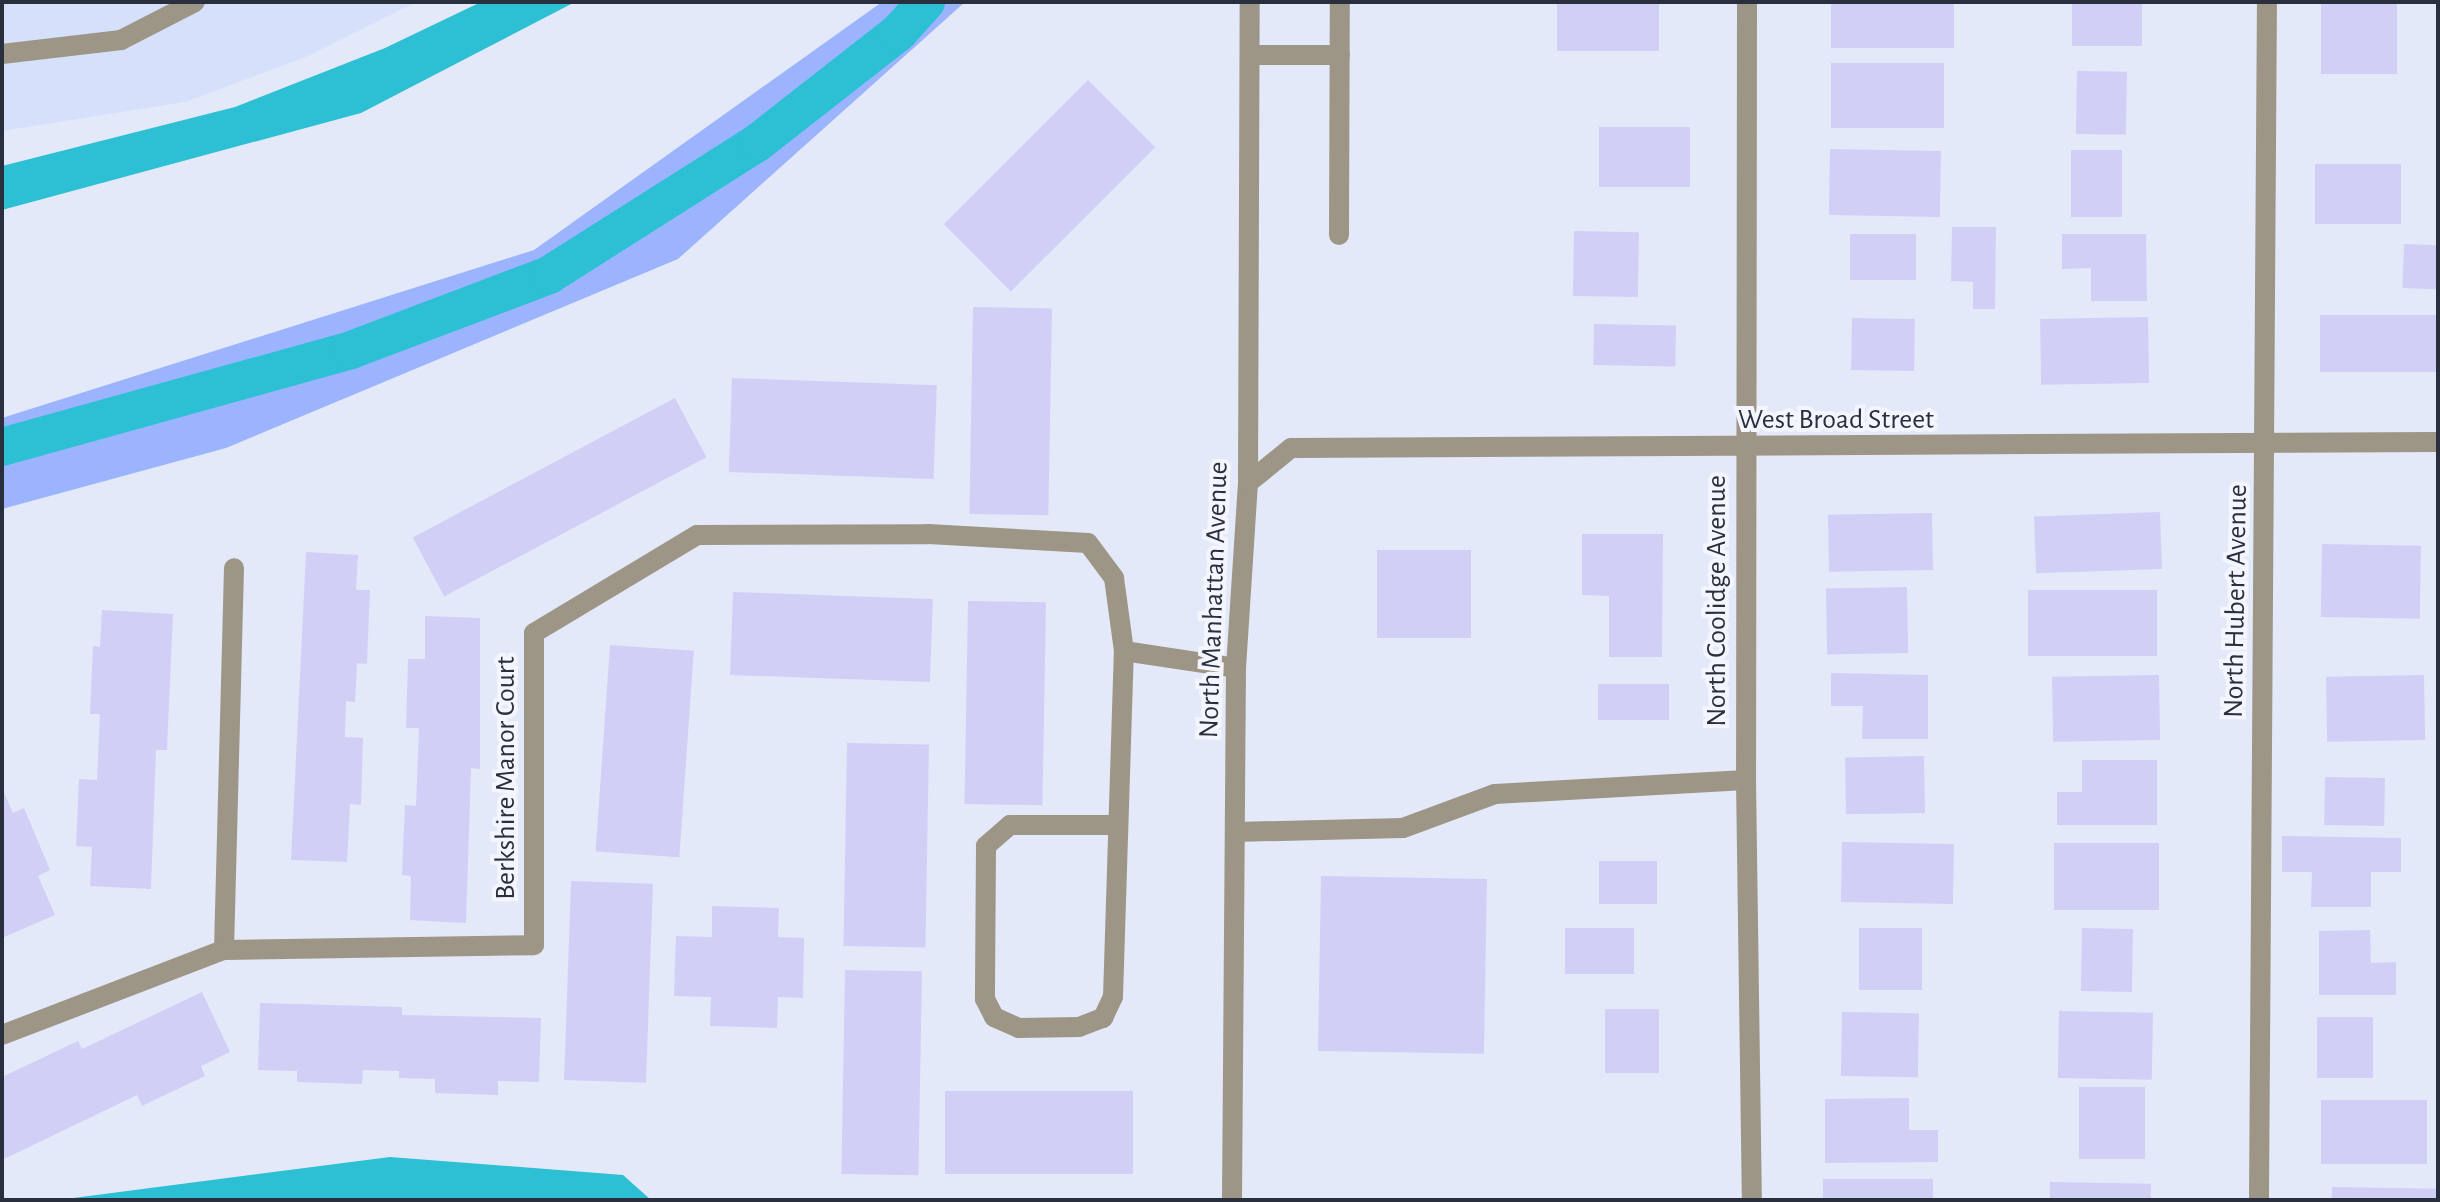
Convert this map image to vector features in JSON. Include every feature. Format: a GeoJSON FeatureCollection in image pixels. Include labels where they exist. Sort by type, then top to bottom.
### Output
{"type":"FeatureCollection","features":[{"type":"Feature","properties":{"kind":"street"},"geometry":{"type":"LineString","coordinates":[[2,54],[121,40],[195,2]]}},
{"type":"Feature","properties":{"kind":"street","name":"North Manhattan Avenue"},"geometry":{"type":"LineString","coordinates":[[1232,1200],[1236,668],[1248,483],[1250,2]]}},
{"type":"Feature","properties":{"kind":"street"},"geometry":{"type":"LineString","coordinates":[[1339,235],[1340,2]]}},
{"type":"Feature","properties":{"kind":"street","name":"North Coolidge Avenue"},"geometry":{"type":"LineString","coordinates":[[1747,2],[1746,780],[1752,1200]]}},
{"type":"Feature","properties":{"kind":"street","name":"North Hubert Avenue"},"geometry":{"type":"LineString","coordinates":[[2259,1200],[2267,2]]}},
{"type":"Feature","properties":{"kind":"street"},"geometry":{"type":"LineString","coordinates":[[1250,55],[1340,55]]}},
{"type":"Feature","properties":{"kind":"street","name":"West Broad Street"},"geometry":{"type":"LineString","coordinates":[[1248,483],[1291,448],[1745,449],[2438,442]]}},
{"type":"Feature","properties":{"kind":"street","name":"Berkshire Manor Court"},"geometry":{"type":"LineString","coordinates":[[2,1035],[224,950],[534,945],[534,633],[697,535],[928,534],[1088,543],[1114,578],[1124,651]]}},
{"type":"Feature","properties":{"kind":"street"},"geometry":{"type":"LineString","coordinates":[[224,950],[234,568]]}},
{"type":"Feature","properties":{"kind":"street"},"geometry":{"type":"LineString","coordinates":[[1116,825],[1010,825],[986,846],[985,999],[994,1017],[1019,1028],[1079,1027],[1103,1018],[1113,997],[1116,825],[1124,651],[1236,668]]}},
{"type":"Feature","properties":{"kind":"street"},"geometry":{"type":"LineString","coordinates":[[1235,832],[1403,828],[1495,794],[1746,780]]}},
{"type":"Feature","properties":{"kind":"shaded area"},"geometry":{"type":"Polygon","coordinates":[[[2,2],[417,2],[308,56],[185,102],[2,131],[2,2]]]}},
{"type":"Feature","properties":{"kind":"shaded area"},"geometry":{"type":"Polygon","coordinates":[[[481,2],[575,2],[361,113],[2,210],[2,166],[235,107],[385,48],[481,2]]]}},
{"type":"Feature","properties":{"kind":"shaded area"},"geometry":{"type":"Polygon","coordinates":[[[882,2],[965,2],[678,259],[226,448],[2,509],[2,418],[534,250],[882,2]]]}},
{"type":"Feature","properties":{"kind":"shaded area"},"geometry":{"type":"Polygon","coordinates":[[[390,1157],[623,1175],[651,1200],[58,1200],[390,1157]]]}},
{"type":"Feature","properties":{"kind":"building"},"geometry":{"type":"Polygon","coordinates":[[[1557,2],[1659,2],[1659,51],[1557,51],[1557,2]]]}},
{"type":"Feature","properties":{"kind":"building"},"geometry":{"type":"Polygon","coordinates":[[[1831,2],[1954,2],[1954,48],[1831,48],[1831,2]]]}},
{"type":"Feature","properties":{"kind":"building"},"geometry":{"type":"Polygon","coordinates":[[[2072,2],[2142,2],[2142,46],[2072,46],[2072,2]]]}},
{"type":"Feature","properties":{"kind":"building"},"geometry":{"type":"Polygon","coordinates":[[[2321,2],[2397,2],[2397,74],[2321,74],[2321,2]]]}},
{"type":"Feature","properties":{"kind":"building"},"geometry":{"type":"Polygon","coordinates":[[[1831,63],[1944,63],[1944,128],[1831,128],[1831,63]]]}},
{"type":"Feature","properties":{"kind":"building"},"geometry":{"type":"Polygon","coordinates":[[[2077,71],[2127,72],[2126,135],[2076,134],[2077,71]]]}},
{"type":"Feature","properties":{"kind":"building"},"geometry":{"type":"Polygon","coordinates":[[[1088,80],[1155,147],[1011,291],[944,224],[1088,80]]]}},
{"type":"Feature","properties":{"kind":"building"},"geometry":{"type":"Polygon","coordinates":[[[1599,127],[1690,127],[1690,187],[1599,187],[1599,127]]]}},
{"type":"Feature","properties":{"kind":"building"},"geometry":{"type":"Polygon","coordinates":[[[1830,149],[1941,151],[1940,217],[1829,215],[1830,149]]]}},
{"type":"Feature","properties":{"kind":"building"},"geometry":{"type":"Polygon","coordinates":[[[2071,150],[2122,150],[2122,217],[2071,217],[2071,150]]]}},
{"type":"Feature","properties":{"kind":"building"},"geometry":{"type":"Polygon","coordinates":[[[2315,164],[2401,164],[2401,224],[2315,224],[2315,164]]]}},
{"type":"Feature","properties":{"kind":"building"},"geometry":{"type":"Polygon","coordinates":[[[1952,227],[1996,227],[1995,309],[1973,309],[1973,282],[1951,281],[1952,227]]]}},
{"type":"Feature","properties":{"kind":"building"},"geometry":{"type":"Polygon","coordinates":[[[1574,231],[1639,232],[1638,297],[1573,296],[1574,231]]]}},
{"type":"Feature","properties":{"kind":"building"},"geometry":{"type":"Polygon","coordinates":[[[1850,234],[1916,234],[1916,280],[1850,280],[1850,234]]]}},
{"type":"Feature","properties":{"kind":"building"},"geometry":{"type":"Polygon","coordinates":[[[2062,234],[2146,234],[2147,301],[2091,301],[2091,268],[2062,269],[2062,234]]]}},
{"type":"Feature","properties":{"kind":"building"},"geometry":{"type":"Polygon","coordinates":[[[2404,244],[2438,245],[2436,289],[2402,288],[2404,244]]]}},
{"type":"Feature","properties":{"kind":"building"},"geometry":{"type":"Polygon","coordinates":[[[973,307],[1052,308],[1048,515],[969,514],[973,307]]]}},
{"type":"Feature","properties":{"kind":"building"},"geometry":{"type":"Polygon","coordinates":[[[2320,315],[2438,315],[2438,372],[2320,372],[2320,315]]]}},
{"type":"Feature","properties":{"kind":"building"},"geometry":{"type":"Polygon","coordinates":[[[2148,317],[2149,383],[2041,385],[2040,319],[2148,317]]]}},
{"type":"Feature","properties":{"kind":"building"},"geometry":{"type":"Polygon","coordinates":[[[1852,318],[1915,319],[1914,371],[1851,370],[1852,318]]]}},
{"type":"Feature","properties":{"kind":"building"},"geometry":{"type":"Polygon","coordinates":[[[1594,324],[1676,325],[1675,366],[1593,365],[1594,324]]]}},
{"type":"Feature","properties":{"kind":"building"},"geometry":{"type":"Polygon","coordinates":[[[732,378],[937,385],[934,479],[729,472],[732,378]]]}},
{"type":"Feature","properties":{"kind":"building"},"geometry":{"type":"Polygon","coordinates":[[[675,398],[706,457],[444,597],[413,537],[675,398]]]}},
{"type":"Feature","properties":{"kind":"building"},"geometry":{"type":"Polygon","coordinates":[[[2160,512],[2162,569],[2036,573],[2034,516],[2160,512]]]}},
{"type":"Feature","properties":{"kind":"building"},"geometry":{"type":"Polygon","coordinates":[[[1932,513],[1933,570],[1829,572],[1828,515],[1932,513]]]}},
{"type":"Feature","properties":{"kind":"building"},"geometry":{"type":"Polygon","coordinates":[[[1582,534],[1663,534],[1662,657],[1609,657],[1609,596],[1582,595],[1582,534]]]}},
{"type":"Feature","properties":{"kind":"building"},"geometry":{"type":"Polygon","coordinates":[[[2322,544],[2421,546],[2420,619],[2321,617],[2322,544]]]}},
{"type":"Feature","properties":{"kind":"building"},"geometry":{"type":"Polygon","coordinates":[[[1377,550],[1471,550],[1471,638],[1377,638],[1377,550]]]}},
{"type":"Feature","properties":{"kind":"building"},"geometry":{"type":"Polygon","coordinates":[[[306,552],[358,555],[356,590],[370,590],[367,664],[357,663],[355,702],[346,701],[345,737],[363,738],[361,805],[350,804],[347,862],[291,860],[306,552]]]}},
{"type":"Feature","properties":{"kind":"building"},"geometry":{"type":"Polygon","coordinates":[[[1907,587],[1908,653],[1827,654],[1826,588],[1907,587]]]}},
{"type":"Feature","properties":{"kind":"building"},"geometry":{"type":"Polygon","coordinates":[[[2028,590],[2157,590],[2157,656],[2028,656],[2028,590]]]}},
{"type":"Feature","properties":{"kind":"building"},"geometry":{"type":"Polygon","coordinates":[[[733,592],[933,599],[930,682],[730,675],[733,592]]]}},
{"type":"Feature","properties":{"kind":"building"},"geometry":{"type":"Polygon","coordinates":[[[968,601],[1046,602],[1042,805],[964,804],[968,601]]]}},
{"type":"Feature","properties":{"kind":"building"},"geometry":{"type":"Polygon","coordinates":[[[102,610],[173,614],[167,750],[156,750],[151,889],[90,886],[92,847],[76,846],[79,779],[97,780],[100,714],[90,714],[93,646],[100,647],[102,610]]]}},
{"type":"Feature","properties":{"kind":"building"},"geometry":{"type":"Polygon","coordinates":[[[425,616],[480,618],[480,769],[471,768],[466,923],[410,920],[411,876],[402,875],[405,805],[416,806],[419,728],[406,728],[408,659],[425,659],[425,616]]]}},
{"type":"Feature","properties":{"kind":"building"},"geometry":{"type":"Polygon","coordinates":[[[610,645],[694,651],[679,857],[596,851],[610,645]]]}},
{"type":"Feature","properties":{"kind":"building"},"geometry":{"type":"Polygon","coordinates":[[[1831,673],[1928,675],[1928,739],[1862,739],[1863,706],[1831,706],[1831,673]]]}},
{"type":"Feature","properties":{"kind":"building"},"geometry":{"type":"Polygon","coordinates":[[[2159,675],[2160,740],[2053,742],[2052,677],[2159,675]]]}},
{"type":"Feature","properties":{"kind":"building"},"geometry":{"type":"Polygon","coordinates":[[[2424,675],[2425,740],[2327,742],[2326,677],[2424,675]]]}},
{"type":"Feature","properties":{"kind":"building"},"geometry":{"type":"Polygon","coordinates":[[[1598,684],[1669,684],[1669,720],[1598,720],[1598,684]]]}},
{"type":"Feature","properties":{"kind":"building"},"geometry":{"type":"Polygon","coordinates":[[[847,743],[929,744],[925,947],[843,946],[847,743]]]}},
{"type":"Feature","properties":{"kind":"building"},"geometry":{"type":"Polygon","coordinates":[[[1924,756],[1925,813],[1846,814],[1845,757],[1924,756]]]}},
{"type":"Feature","properties":{"kind":"building"},"geometry":{"type":"Polygon","coordinates":[[[2082,760],[2157,760],[2157,825],[2057,825],[2057,792],[2082,792],[2082,760]]]}},
{"type":"Feature","properties":{"kind":"building"},"geometry":{"type":"Polygon","coordinates":[[[2325,777],[2385,778],[2384,826],[2324,825],[2325,777]]]}},
{"type":"Feature","properties":{"kind":"building"},"geometry":{"type":"Polygon","coordinates":[[[2,788],[13,813],[24,808],[50,870],[38,876],[55,915],[2,938],[2,788]]]}},
{"type":"Feature","properties":{"kind":"building"},"geometry":{"type":"Polygon","coordinates":[[[2282,836],[2401,838],[2401,872],[2371,872],[2371,907],[2311,907],[2312,872],[2282,872],[2282,836]]]}},
{"type":"Feature","properties":{"kind":"building"},"geometry":{"type":"Polygon","coordinates":[[[1842,842],[1954,844],[1953,904],[1841,902],[1842,842]]]}},
{"type":"Feature","properties":{"kind":"building"},"geometry":{"type":"Polygon","coordinates":[[[2054,843],[2159,843],[2159,910],[2054,910],[2054,843]]]}},
{"type":"Feature","properties":{"kind":"building"},"geometry":{"type":"Polygon","coordinates":[[[1599,861],[1657,861],[1657,904],[1599,904],[1599,861]]]}},
{"type":"Feature","properties":{"kind":"building"},"geometry":{"type":"Polygon","coordinates":[[[1321,876],[1487,879],[1484,1054],[1318,1051],[1321,876]]]}},
{"type":"Feature","properties":{"kind":"building"},"geometry":{"type":"Polygon","coordinates":[[[571,881],[653,884],[646,1083],[564,1080],[571,881]]]}},
{"type":"Feature","properties":{"kind":"building"},"geometry":{"type":"Polygon","coordinates":[[[712,906],[779,908],[778,937],[804,938],[803,998],[778,997],[777,1028],[710,1026],[711,997],[674,996],[676,936],[712,937],[712,906]]]}},
{"type":"Feature","properties":{"kind":"building"},"geometry":{"type":"Polygon","coordinates":[[[1565,928],[1634,928],[1634,974],[1565,974],[1565,928]]]}},
{"type":"Feature","properties":{"kind":"building"},"geometry":{"type":"Polygon","coordinates":[[[1859,928],[1922,928],[1922,990],[1859,990],[1859,928]]]}},
{"type":"Feature","properties":{"kind":"building"},"geometry":{"type":"Polygon","coordinates":[[[2082,928],[2133,929],[2132,992],[2081,991],[2082,928]]]}},
{"type":"Feature","properties":{"kind":"building"},"geometry":{"type":"Polygon","coordinates":[[[2370,930],[2371,963],[2396,962],[2396,995],[2319,995],[2319,931],[2370,930]]]}},
{"type":"Feature","properties":{"kind":"building"},"geometry":{"type":"Polygon","coordinates":[[[845,970],[922,971],[918,1175],[841,1174],[845,970]]]}},
{"type":"Feature","properties":{"kind":"building"},"geometry":{"type":"Polygon","coordinates":[[[202,992],[230,1052],[201,1066],[205,1076],[142,1106],[137,1095],[2,1160],[2,1077],[78,1041],[82,1049],[202,992]]]}},
{"type":"Feature","properties":{"kind":"building"},"geometry":{"type":"Polygon","coordinates":[[[260,1003],[402,1007],[402,1015],[541,1018],[539,1082],[498,1081],[498,1095],[435,1093],[435,1079],[399,1078],[399,1071],[363,1070],[362,1084],[297,1082],[297,1071],[258,1070],[260,1003]]]}},
{"type":"Feature","properties":{"kind":"building"},"geometry":{"type":"Polygon","coordinates":[[[1605,1009],[1659,1009],[1659,1073],[1605,1073],[1605,1009]]]}},
{"type":"Feature","properties":{"kind":"building"},"geometry":{"type":"Polygon","coordinates":[[[2059,1011],[2153,1013],[2152,1080],[2058,1078],[2059,1011]]]}},
{"type":"Feature","properties":{"kind":"building"},"geometry":{"type":"Polygon","coordinates":[[[1842,1012],[1919,1013],[1918,1077],[1841,1076],[1842,1012]]]}},
{"type":"Feature","properties":{"kind":"building"},"geometry":{"type":"Polygon","coordinates":[[[2317,1017],[2373,1017],[2373,1078],[2317,1078],[2317,1017]]]}},
{"type":"Feature","properties":{"kind":"building"},"geometry":{"type":"Polygon","coordinates":[[[2079,1087],[2145,1087],[2145,1159],[2079,1159],[2079,1087]]]}},
{"type":"Feature","properties":{"kind":"building"},"geometry":{"type":"Polygon","coordinates":[[[945,1091],[1133,1091],[1133,1174],[945,1174],[945,1091]]]}},
{"type":"Feature","properties":{"kind":"building"},"geometry":{"type":"Polygon","coordinates":[[[1909,1098],[1909,1130],[1938,1130],[1938,1162],[1825,1163],[1825,1099],[1909,1098]]]}},
{"type":"Feature","properties":{"kind":"building"},"geometry":{"type":"Polygon","coordinates":[[[2321,1100],[2427,1100],[2427,1164],[2321,1164],[2321,1100]]]}},
{"type":"Feature","properties":{"kind":"building"},"geometry":{"type":"Polygon","coordinates":[[[1823,1179],[1933,1179],[1933,1200],[1823,1200],[1823,1179]]]}},
{"type":"Feature","properties":{"kind":"building"},"geometry":{"type":"Polygon","coordinates":[[[2050,1182],[2151,1184],[2151,1200],[2050,1200],[2050,1182]]]}},
{"type":"Feature","properties":{"kind":"building"},"geometry":{"type":"Polygon","coordinates":[[[2332,1187],[2438,1189],[2438,1200],[2332,1200],[2332,1187]]]}},
{"type":"Feature","properties":{"kind":"waterway"},"geometry":{"type":"LineString","coordinates":[[2,447],[351,350],[549,275],[757,143],[898,33],[926,2]]}}]}
